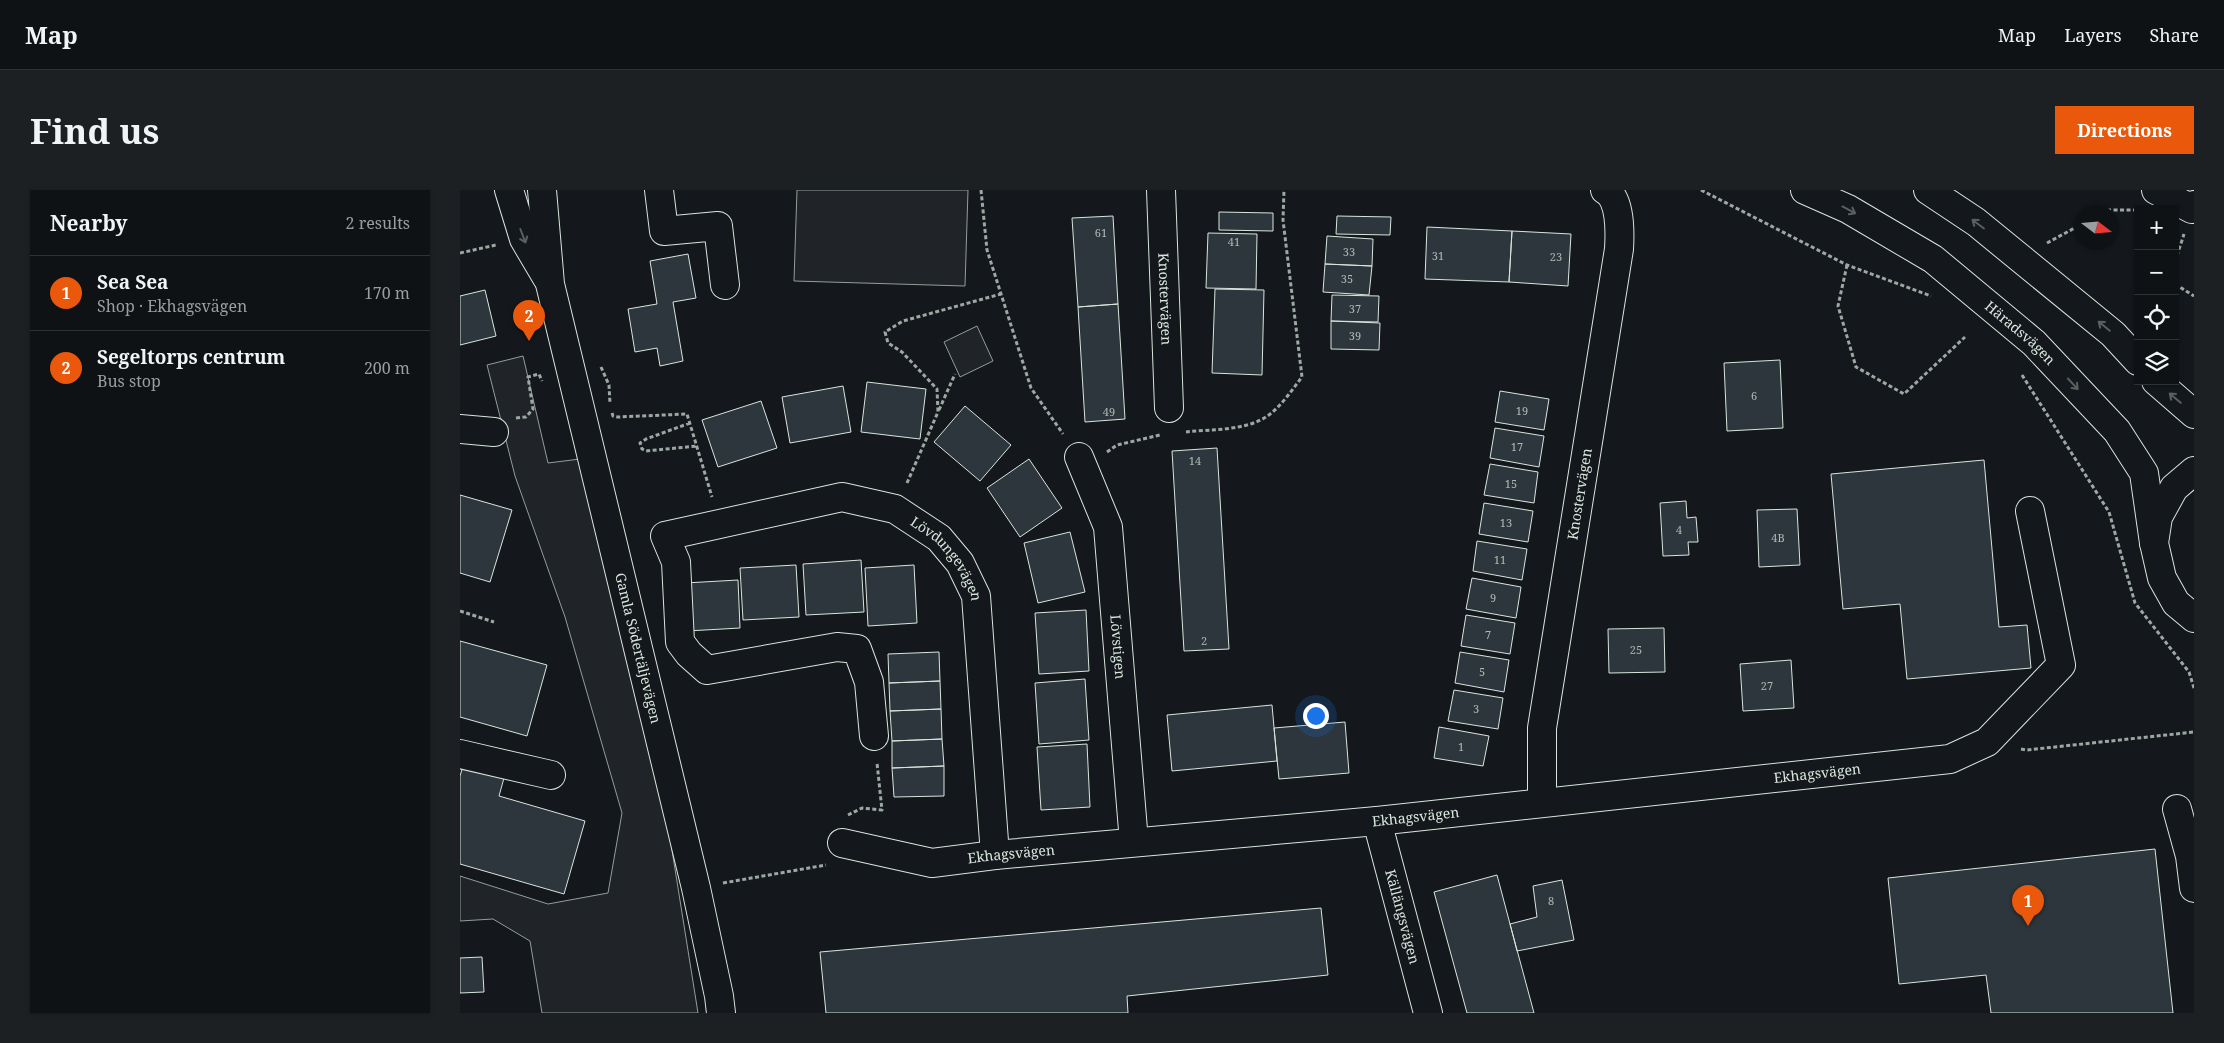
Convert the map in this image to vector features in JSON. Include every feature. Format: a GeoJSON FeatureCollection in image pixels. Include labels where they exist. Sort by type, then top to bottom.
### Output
{"type":"FeatureCollection","features":[{"type":"Feature","properties":{"kind":"street","name":"Gamla Södertäljevägen"},"geometry":{"type":"LineString","coordinates":[[509,190],[524,240],[550,284]]}},
{"type":"Feature","properties":{"kind":"street","name":"Gamla Södertäljevägen"},"geometry":{"type":"LineString","coordinates":[[542,190],[550,284],[696,888],[721,1013]]}},
{"type":"Feature","properties":{"kind":"street"},"geometry":{"type":"LineString","coordinates":[[659,190],[664,231],[718,226],[725,285]]}},
{"type":"Feature","properties":{"kind":"street","name":"Knostervägen"},"geometry":{"type":"LineString","coordinates":[[1161,190],[1175,420]]}},
{"type":"Feature","properties":{"kind":"street","name":"Knostervägen"},"geometry":{"type":"LineString","coordinates":[[1542,802],[1542,728],[1619,249],[1620,224],[1614,202],[1609,192],[1605,190]]}},
{"type":"Feature","properties":{"kind":"street","name":"Häradsvägen"},"geometry":{"type":"LineString","coordinates":[[1805,190],[1848,208],[1933,259],[2034,343],[2117,431],[2144,473],[2154,543],[2162,578],[2176,603],[2194,618]]}},
{"type":"Feature","properties":{"kind":"street"},"geometry":{"type":"LineString","coordinates":[[1928,190],[1976,222],[2113,334],[2134,357]]}},
{"type":"Feature","properties":{"kind":"street"},"geometry":{"type":"LineString","coordinates":[[2156,190],[2192,209],[2194,205]]}},
{"type":"Feature","properties":{"kind":"street"},"geometry":{"type":"LineString","coordinates":[[2161,385],[2194,414]]}},
{"type":"Feature","properties":{"kind":"street"},"geometry":{"type":"LineString","coordinates":[[460,429],[502,425]]}},
{"type":"Feature","properties":{"kind":"street","name":"Lövstigen"},"geometry":{"type":"LineString","coordinates":[[1079,457],[1108,527],[1134,842]]}},
{"type":"Feature","properties":{"kind":"street"},"geometry":{"type":"LineString","coordinates":[[2154,543],[2158,517],[2174,488],[2194,471]]}},
{"type":"Feature","properties":{"kind":"street","name":"Lövdungevägen"},"geometry":{"type":"LineString","coordinates":[[874,736],[869,682],[857,650],[838,647],[707,670],[690,654],[680,642],[676,562],[665,536],[842,497],[895,509],[939,538],[960,563],[976,596],[995,855]]}},
{"type":"Feature","properties":{"kind":"street"},"geometry":{"type":"LineString","coordinates":[[1987,742],[2061,665],[2030,511]]}},
{"type":"Feature","properties":{"kind":"street","name":"Ekhagsvägen"},"geometry":{"type":"LineString","coordinates":[[834,847],[932,862],[1377,821],[1950,759],[1987,742]]}},
{"type":"Feature","properties":{"kind":"street"},"geometry":{"type":"LineString","coordinates":[[460,754],[551,775]]}},
{"type":"Feature","properties":{"kind":"street"},"geometry":{"type":"LineString","coordinates":[[2177,809],[2190,856],[2194,888]]}},
{"type":"Feature","properties":{"kind":"street","name":"Källängsvägen"},"geometry":{"type":"LineString","coordinates":[[1377,821],[1428,1013]]}},
{"type":"Feature","properties":{"kind":"path"},"geometry":{"type":"LineString","coordinates":[[981,190],[987,250],[1031,388],[1079,457],[1105,453],[1117,445],[1162,435]]}},
{"type":"Feature","properties":{"kind":"path"},"geometry":{"type":"LineString","coordinates":[[1175,420],[1249,425],[1265,417],[1280,405],[1302,377],[1283,220],[1284,190]]}},
{"type":"Feature","properties":{"kind":"path"},"geometry":{"type":"LineString","coordinates":[[1701,190],[1847,265],[1932,296]]}},
{"type":"Feature","properties":{"kind":"path"},"geometry":{"type":"LineString","coordinates":[[2119,210],[2134,210]]}},
{"type":"Feature","properties":{"kind":"path"},"geometry":{"type":"LineString","coordinates":[[2045,244],[2074,228]]}},
{"type":"Feature","properties":{"kind":"path"},"geometry":{"type":"LineString","coordinates":[[460,253],[524,240]]}},
{"type":"Feature","properties":{"kind":"path"},"geometry":{"type":"LineString","coordinates":[[1847,265],[1838,306],[1856,368],[1904,394],[1965,337]]}},
{"type":"Feature","properties":{"kind":"path"},"geometry":{"type":"LineString","coordinates":[[2179,287],[2194,296]]}},
{"type":"Feature","properties":{"kind":"path"},"geometry":{"type":"LineString","coordinates":[[938,412],[937,389],[902,352],[888,343],[885,332],[903,321],[1001,294]]}},
{"type":"Feature","properties":{"kind":"path"},"geometry":{"type":"LineString","coordinates":[[601,366],[609,385],[613,416],[618,418],[687,414],[719,524]]}},
{"type":"Feature","properties":{"kind":"path"},"geometry":{"type":"LineString","coordinates":[[2017,369],[2110,512],[2135,603],[2189,672],[2194,688]]}},
{"type":"Feature","properties":{"kind":"path"},"geometry":{"type":"LineString","coordinates":[[502,425],[526,417],[533,409],[528,377],[539,374],[543,382]]}},
{"type":"Feature","properties":{"kind":"path"},"geometry":{"type":"LineString","coordinates":[[895,509],[955,374]]}},
{"type":"Feature","properties":{"kind":"path"},"geometry":{"type":"LineString","coordinates":[[690,423],[646,439],[640,444],[642,449],[646,451],[697,446]]}},
{"type":"Feature","properties":{"kind":"path"},"geometry":{"type":"LineString","coordinates":[[460,611],[494,622]]}},
{"type":"Feature","properties":{"kind":"path"},"geometry":{"type":"LineString","coordinates":[[1987,742],[2027,750],[2194,732]]}},
{"type":"Feature","properties":{"kind":"path"},"geometry":{"type":"LineString","coordinates":[[696,888],[834,847],[862,808],[882,810],[874,736]]}},
{"type":"Feature","properties":{"kind":"shaded area"},"geometry":{"type":"Polygon","coordinates":[[[797,190],[968,190],[965,286],[794,281],[797,190]]]}},
{"type":"Feature","properties":{"kind":"shaded area"},"geometry":{"type":"Polygon","coordinates":[[[977,326],[993,361],[960,377],[944,342],[977,326]]]}},
{"type":"Feature","properties":{"kind":"shaded area"},"geometry":{"type":"Polygon","coordinates":[[[523,356],[548,463],[580,459],[667,819],[698,1013],[542,1013],[530,941],[493,919],[460,921],[460,876],[548,904],[608,893],[622,813],[565,617],[515,476],[487,365],[523,356]]]}},
{"type":"Feature","properties":{"kind":"building"},"geometry":{"type":"Polygon","coordinates":[[[1219,212],[1273,213],[1273,231],[1219,230],[1219,212]]]}},
{"type":"Feature","properties":{"kind":"building"},"geometry":{"type":"Polygon","coordinates":[[[1113,216],[1118,304],[1078,307],[1072,218],[1113,216]]]}},
{"type":"Feature","properties":{"kind":"building"},"geometry":{"type":"Polygon","coordinates":[[[1337,216],[1391,217],[1390,235],[1336,234],[1337,216]]]}},
{"type":"Feature","properties":{"kind":"building"},"geometry":{"type":"Polygon","coordinates":[[[1427,227],[1512,231],[1509,282],[1425,279],[1427,227]]]}},
{"type":"Feature","properties":{"kind":"building"},"geometry":{"type":"Polygon","coordinates":[[[1512,231],[1571,234],[1568,286],[1509,282],[1512,231]]]}},
{"type":"Feature","properties":{"kind":"building"},"geometry":{"type":"Polygon","coordinates":[[[1208,233],[1257,234],[1256,289],[1206,288],[1208,233]]]}},
{"type":"Feature","properties":{"kind":"building"},"geometry":{"type":"Polygon","coordinates":[[[1327,236],[1373,239],[1372,266],[1325,264],[1327,236]]]}},
{"type":"Feature","properties":{"kind":"building"},"geometry":{"type":"Polygon","coordinates":[[[688,254],[696,298],[673,302],[683,361],[660,366],[657,348],[635,352],[628,309],[657,304],[650,261],[688,254]]]}},
{"type":"Feature","properties":{"kind":"building"},"geometry":{"type":"Polygon","coordinates":[[[1325,264],[1372,266],[1369,295],[1323,292],[1325,264]]]}},
{"type":"Feature","properties":{"kind":"building"},"geometry":{"type":"Polygon","coordinates":[[[1215,289],[1264,290],[1262,375],[1212,373],[1215,289]]]}},
{"type":"Feature","properties":{"kind":"building"},"geometry":{"type":"Polygon","coordinates":[[[485,290],[496,336],[460,345],[460,296],[485,290]]]}},
{"type":"Feature","properties":{"kind":"building"},"geometry":{"type":"Polygon","coordinates":[[[1332,295],[1379,296],[1378,322],[1331,321],[1332,295]]]}},
{"type":"Feature","properties":{"kind":"building"},"geometry":{"type":"Polygon","coordinates":[[[1118,304],[1125,419],[1085,422],[1078,307],[1118,304]]]}},
{"type":"Feature","properties":{"kind":"building"},"geometry":{"type":"Polygon","coordinates":[[[1331,321],[1380,323],[1379,350],[1331,349],[1331,321]]]}},
{"type":"Feature","properties":{"kind":"building"},"geometry":{"type":"Polygon","coordinates":[[[1780,360],[1783,428],[1727,431],[1724,363],[1780,360]]]}},
{"type":"Feature","properties":{"kind":"building"},"geometry":{"type":"Polygon","coordinates":[[[867,382],[926,389],[920,439],[861,432],[867,382]]]}},
{"type":"Feature","properties":{"kind":"building"},"geometry":{"type":"Polygon","coordinates":[[[843,386],[851,432],[790,443],[782,397],[843,386]]]}},
{"type":"Feature","properties":{"kind":"building"},"geometry":{"type":"Polygon","coordinates":[[[1500,391],[1549,399],[1544,430],[1495,422],[1500,391]]]}},
{"type":"Feature","properties":{"kind":"building"},"geometry":{"type":"Polygon","coordinates":[[[761,401],[777,448],[718,467],[702,420],[761,401]]]}},
{"type":"Feature","properties":{"kind":"building"},"geometry":{"type":"Polygon","coordinates":[[[965,406],[1011,445],[980,481],[934,442],[965,406]]]}},
{"type":"Feature","properties":{"kind":"building"},"geometry":{"type":"Polygon","coordinates":[[[1495,428],[1544,436],[1539,467],[1490,458],[1495,428]]]}},
{"type":"Feature","properties":{"kind":"building"},"geometry":{"type":"Polygon","coordinates":[[[1217,448],[1229,649],[1184,651],[1172,451],[1217,448]]]}},
{"type":"Feature","properties":{"kind":"building"},"geometry":{"type":"Polygon","coordinates":[[[1029,459],[1062,508],[1020,537],[987,488],[1029,459]]]}},
{"type":"Feature","properties":{"kind":"building"},"geometry":{"type":"Polygon","coordinates":[[[1984,460],[1999,627],[2027,625],[2031,668],[1907,679],[1900,604],[1843,609],[1831,474],[1984,460]]]}},
{"type":"Feature","properties":{"kind":"building"},"geometry":{"type":"Polygon","coordinates":[[[1490,464],[1538,472],[1534,503],[1484,495],[1490,464]]]}},
{"type":"Feature","properties":{"kind":"building"},"geometry":{"type":"Polygon","coordinates":[[[460,495],[512,510],[490,582],[460,573],[460,495]]]}},
{"type":"Feature","properties":{"kind":"building"},"geometry":{"type":"Polygon","coordinates":[[[1686,501],[1687,518],[1696,517],[1698,542],[1688,542],[1689,555],[1663,556],[1660,503],[1686,501]]]}},
{"type":"Feature","properties":{"kind":"building"},"geometry":{"type":"Polygon","coordinates":[[[1484,503],[1533,511],[1528,542],[1479,534],[1484,503]]]}},
{"type":"Feature","properties":{"kind":"building"},"geometry":{"type":"Polygon","coordinates":[[[1797,509],[1800,565],[1759,567],[1757,510],[1797,509]]]}},
{"type":"Feature","properties":{"kind":"building"},"geometry":{"type":"Polygon","coordinates":[[[1070,532],[1085,592],[1038,603],[1024,543],[1070,532]]]}},
{"type":"Feature","properties":{"kind":"building"},"geometry":{"type":"Polygon","coordinates":[[[1477,541],[1527,549],[1522,580],[1473,571],[1477,541]]]}},
{"type":"Feature","properties":{"kind":"building"},"geometry":{"type":"Polygon","coordinates":[[[861,560],[864,612],[806,615],[803,564],[861,560]]]}},
{"type":"Feature","properties":{"kind":"building"},"geometry":{"type":"Polygon","coordinates":[[[796,565],[799,617],[743,620],[740,568],[796,565]]]}},
{"type":"Feature","properties":{"kind":"building"},"geometry":{"type":"Polygon","coordinates":[[[914,565],[917,623],[868,626],[865,568],[914,565]]]}},
{"type":"Feature","properties":{"kind":"building"},"geometry":{"type":"Polygon","coordinates":[[[1472,578],[1521,587],[1516,618],[1466,609],[1472,578]]]}},
{"type":"Feature","properties":{"kind":"building"},"geometry":{"type":"Polygon","coordinates":[[[738,580],[740,628],[687,631],[685,583],[738,580]]]}},
{"type":"Feature","properties":{"kind":"building"},"geometry":{"type":"Polygon","coordinates":[[[1086,610],[1089,671],[1039,674],[1035,613],[1086,610]]]}},
{"type":"Feature","properties":{"kind":"building"},"geometry":{"type":"Polygon","coordinates":[[[1466,615],[1515,623],[1510,654],[1461,646],[1466,615]]]}},
{"type":"Feature","properties":{"kind":"building"},"geometry":{"type":"Polygon","coordinates":[[[1664,628],[1665,672],[1609,673],[1608,629],[1664,628]]]}},
{"type":"Feature","properties":{"kind":"building"},"geometry":{"type":"Polygon","coordinates":[[[460,641],[547,665],[527,736],[460,717],[460,641]]]}},
{"type":"Feature","properties":{"kind":"building"},"geometry":{"type":"Polygon","coordinates":[[[939,652],[940,681],[889,683],[888,654],[939,652]]]}},
{"type":"Feature","properties":{"kind":"building"},"geometry":{"type":"Polygon","coordinates":[[[1460,652],[1509,660],[1504,692],[1455,683],[1460,652]]]}},
{"type":"Feature","properties":{"kind":"building"},"geometry":{"type":"Polygon","coordinates":[[[1791,660],[1794,708],[1743,711],[1740,664],[1791,660]]]}},
{"type":"Feature","properties":{"kind":"building"},"geometry":{"type":"Polygon","coordinates":[[[1085,679],[1089,740],[1039,744],[1035,683],[1085,679]]]}},
{"type":"Feature","properties":{"kind":"building"},"geometry":{"type":"Polygon","coordinates":[[[940,681],[941,709],[890,711],[889,683],[940,681]]]}},
{"type":"Feature","properties":{"kind":"building"},"geometry":{"type":"Polygon","coordinates":[[[1454,690],[1503,698],[1498,729],[1448,721],[1454,690]]]}},
{"type":"Feature","properties":{"kind":"building"},"geometry":{"type":"Polygon","coordinates":[[[1272,705],[1277,761],[1172,771],[1167,715],[1272,705]]]}},
{"type":"Feature","properties":{"kind":"building"},"geometry":{"type":"Polygon","coordinates":[[[941,709],[942,739],[892,741],[890,711],[941,709]]]}},
{"type":"Feature","properties":{"kind":"building"},"geometry":{"type":"Polygon","coordinates":[[[1345,722],[1349,773],[1279,779],[1274,728],[1345,722]]]}},
{"type":"Feature","properties":{"kind":"building"},"geometry":{"type":"Polygon","coordinates":[[[1439,727],[1489,736],[1483,766],[1434,758],[1439,727]]]}},
{"type":"Feature","properties":{"kind":"building"},"geometry":{"type":"Polygon","coordinates":[[[942,739],[944,766],[892,768],[892,741],[942,739]]]}},
{"type":"Feature","properties":{"kind":"building"},"geometry":{"type":"Polygon","coordinates":[[[1087,744],[1090,807],[1041,810],[1037,747],[1087,744]]]}},
{"type":"Feature","properties":{"kind":"building"},"geometry":{"type":"Polygon","coordinates":[[[463,766],[504,778],[499,796],[585,821],[564,894],[460,864],[460,776],[463,766]]]}},
{"type":"Feature","properties":{"kind":"building"},"geometry":{"type":"Polygon","coordinates":[[[944,766],[944,796],[894,797],[892,768],[944,766]]]}},
{"type":"Feature","properties":{"kind":"building"},"geometry":{"type":"Polygon","coordinates":[[[2155,849],[2173,1013],[1991,1013],[1986,975],[1899,984],[1888,878],[2155,849]]]}},
{"type":"Feature","properties":{"kind":"building"},"geometry":{"type":"Polygon","coordinates":[[[1497,875],[1534,1013],[1467,1013],[1434,892],[1497,875]]]}},
{"type":"Feature","properties":{"kind":"building"},"geometry":{"type":"Polygon","coordinates":[[[1562,880],[1574,940],[1517,951],[1510,924],[1537,917],[1533,886],[1562,880]]]}},
{"type":"Feature","properties":{"kind":"building"},"geometry":{"type":"Polygon","coordinates":[[[1321,908],[1328,975],[1127,996],[1128,1013],[826,1013],[820,952],[1321,908]]]}},
{"type":"Feature","properties":{"kind":"building"},"geometry":{"type":"Polygon","coordinates":[[[482,957],[484,992],[460,993],[460,958],[482,957]]]}},
{"type":"Feature","properties":{"kind":"place","name":"Segeltorps centrum"},"geometry":{"type":"Point","coordinates":[529,341]}},
{"type":"Feature","properties":{"kind":"place","name":"Sea Sea"},"geometry":{"type":"Point","coordinates":[2028,926]}}]}
